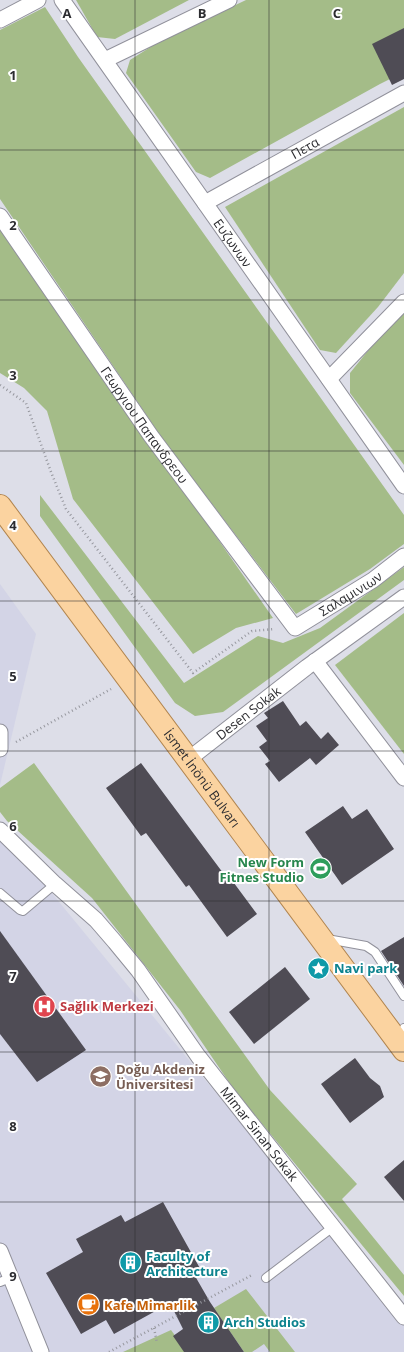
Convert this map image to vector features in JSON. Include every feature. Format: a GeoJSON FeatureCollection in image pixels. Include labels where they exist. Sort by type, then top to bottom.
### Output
{"type":"FeatureCollection","features":[{"type":"Feature","properties":{"kind":"main road","name":"İsmet İnönü Bulvarı"},"geometry":{"type":"LineString","coordinates":[[0,506],[322,938],[403,1042]]}},
{"type":"Feature","properties":{"kind":"street"},"geometry":{"type":"LineString","coordinates":[[0,20],[38,0]]}},
{"type":"Feature","properties":{"kind":"street","name":"Ευζωνων"},"geometry":{"type":"LineString","coordinates":[[62,0],[404,486]]}},
{"type":"Feature","properties":{"kind":"street"},"geometry":{"type":"LineString","coordinates":[[105,60],[229,0]]}},
{"type":"Feature","properties":{"kind":"street","name":"Πετα"},"geometry":{"type":"LineString","coordinates":[[205,203],[404,94]]}},
{"type":"Feature","properties":{"kind":"street","name":"Γεωργιου Παπανδρεου"},"geometry":{"type":"LineString","coordinates":[[0,216],[151,436],[295,628]]}},
{"type":"Feature","properties":{"kind":"street"},"geometry":{"type":"LineString","coordinates":[[329,379],[404,302]]}},
{"type":"Feature","properties":{"kind":"street","name":"Σαλαμινιων"},"geometry":{"type":"LineString","coordinates":[[295,628],[373,580],[404,556]]}},
{"type":"Feature","properties":{"kind":"street"},"geometry":{"type":"LineString","coordinates":[[404,597],[311,664],[404,778]]}},
{"type":"Feature","properties":{"kind":"street","name":"Desen Sokak"},"geometry":{"type":"LineString","coordinates":[[189,759],[311,664]]}},
{"type":"Feature","properties":{"kind":"street"},"geometry":{"type":"LineString","coordinates":[[0,732],[0,748]]}},
{"type":"Feature","properties":{"kind":"street","name":"Mimar Sinan Sokak"},"geometry":{"type":"LineString","coordinates":[[0,830],[55,884],[96,920],[138,970],[198,1056],[404,1317]]}},
{"type":"Feature","properties":{"kind":"street"},"geometry":{"type":"LineString","coordinates":[[1,1257],[5,1280],[41,1352]]}},
{"type":"Feature","properties":{"kind":"lane"},"geometry":{"type":"LineString","coordinates":[[0,893],[23,911],[55,884]]}},
{"type":"Feature","properties":{"kind":"lane"},"geometry":{"type":"LineString","coordinates":[[322,938],[366,946],[375,952],[404,996]]}},
{"type":"Feature","properties":{"kind":"lane"},"geometry":{"type":"LineString","coordinates":[[266,1278],[333,1227]]}},
{"type":"Feature","properties":{"kind":"path"},"geometry":{"type":"LineString","coordinates":[[0,385],[26,403],[50,472],[66,509],[193,673],[252,631],[295,628]]}},
{"type":"Feature","properties":{"kind":"path"},"geometry":{"type":"LineString","coordinates":[[0,748],[13,744],[129,679]]}},
{"type":"Feature","properties":{"kind":"path"},"geometry":{"type":"LineString","coordinates":[[109,1352],[255,1274]]}},
{"type":"Feature","properties":{"kind":"path"},"geometry":{"type":"LineString","coordinates":[[154,1328],[157,1343]]}},
{"type":"Feature","properties":{"kind":"shaded area"},"geometry":{"type":"Polygon","coordinates":[[[0,584],[36,634],[0,785],[0,584]]]}},
{"type":"Feature","properties":{"kind":"shaded area","name":"Doğu Akdeniz Üniversitesi"},"geometry":{"type":"Polygon","coordinates":[[[0,830],[404,1322],[404,1352],[0,1352],[0,830]]]}},
{"type":"Feature","properties":{"kind":"green space"},"geometry":{"type":"Polygon","coordinates":[[[76,0],[189,0],[115,39],[97,37],[76,0]]]}},
{"type":"Feature","properties":{"kind":"green space"},"geometry":{"type":"Polygon","coordinates":[[[246,0],[404,0],[404,72],[210,178],[196,172],[126,73],[130,60],[160,41],[246,0]]]}},
{"type":"Feature","properties":{"kind":"green space"},"geometry":{"type":"Polygon","coordinates":[[[45,7],[78,57],[404,515],[404,544],[370,569],[296,614],[164,441],[0,199],[0,30],[45,7]]]}},
{"type":"Feature","properties":{"kind":"green space"},"geometry":{"type":"Polygon","coordinates":[[[404,107],[404,273],[378,307],[336,353],[320,350],[225,207],[404,107]]]}},
{"type":"Feature","properties":{"kind":"green space"},"geometry":{"type":"Polygon","coordinates":[[[0,227],[273,618],[236,628],[193,654],[73,499],[47,411],[24,388],[0,373],[0,227]]]}},
{"type":"Feature","properties":{"kind":"green space"},"geometry":{"type":"Polygon","coordinates":[[[404,306],[404,465],[350,393],[350,373],[404,306]]]}},
{"type":"Feature","properties":{"kind":"green space"},"geometry":{"type":"Polygon","coordinates":[[[40,495],[184,683],[258,636],[283,643],[320,628],[404,567],[404,580],[223,712],[195,716],[175,703],[40,516],[40,495]]]}},
{"type":"Feature","properties":{"kind":"green space"},"geometry":{"type":"Polygon","coordinates":[[[404,613],[404,754],[335,665],[404,613]]]}},
{"type":"Feature","properties":{"kind":"green space"},"geometry":{"type":"Polygon","coordinates":[[[34,763],[270,1090],[357,1184],[342,1199],[404,1275],[404,1296],[235,1091],[180,1010],[92,898],[7,821],[0,812],[0,788],[34,763]]]}},
{"type":"Feature","properties":{"kind":"green space"},"geometry":{"type":"Polygon","coordinates":[[[246,1289],[295,1352],[270,1352],[264,1344],[252,1352],[244,1352],[214,1308],[246,1289]]]}},
{"type":"Feature","properties":{"kind":"green space"},"geometry":{"type":"Polygon","coordinates":[[[171,1330],[187,1352],[123,1352],[171,1330]]]}},
{"type":"Feature","properties":{"kind":"building"},"geometry":{"type":"Polygon","coordinates":[[[404,28],[404,79],[392,85],[372,44],[404,28]]]}},
{"type":"Feature","properties":{"kind":"building"},"geometry":{"type":"Polygon","coordinates":[[[283,701],[300,726],[306,721],[321,739],[328,732],[339,745],[316,765],[310,758],[279,782],[265,764],[270,761],[259,747],[267,741],[256,726],[268,718],[264,713],[283,701]]]}},
{"type":"Feature","properties":{"kind":"building"},"geometry":{"type":"Polygon","coordinates":[[[141,763],[229,881],[231,879],[257,914],[227,937],[189,885],[186,887],[146,833],[141,836],[106,788],[141,763]]]}},
{"type":"Feature","properties":{"kind":"building"},"geometry":{"type":"Polygon","coordinates":[[[343,806],[352,819],[367,809],[394,849],[342,885],[305,832],[343,806]]]}},
{"type":"Feature","properties":{"kind":"building"},"geometry":{"type":"Polygon","coordinates":[[[0,931],[86,1050],[37,1082],[0,1034],[0,931]]]}},
{"type":"Feature","properties":{"kind":"building"},"geometry":{"type":"Polygon","coordinates":[[[404,937],[404,986],[381,951],[404,937]]]}},
{"type":"Feature","properties":{"kind":"building"},"geometry":{"type":"Polygon","coordinates":[[[285,967],[310,999],[254,1044],[229,1012],[285,967]]]}},
{"type":"Feature","properties":{"kind":"building"},"geometry":{"type":"Polygon","coordinates":[[[355,1058],[370,1078],[380,1086],[384,1097],[350,1123],[321,1084],[355,1058]]]}},
{"type":"Feature","properties":{"kind":"building"},"geometry":{"type":"Polygon","coordinates":[[[404,1160],[404,1201],[384,1177],[404,1160]]]}},
{"type":"Feature","properties":{"kind":"building","name":"Faculty of Architecture"},"geometry":{"type":"Polygon","coordinates":[[[163,1202],[202,1272],[195,1276],[210,1302],[244,1352],[184,1352],[173,1336],[183,1329],[170,1303],[114,1334],[106,1320],[81,1334],[46,1273],[83,1252],[76,1239],[121,1215],[125,1222],[163,1202]]]}},
{"type":"Feature","properties":{"kind":"place","name":"New Form Fitnes Studio"},"geometry":{"type":"Point","coordinates":[320,869]}},
{"type":"Feature","properties":{"kind":"place","name":"Navi park"},"geometry":{"type":"Point","coordinates":[318,968]}},
{"type":"Feature","properties":{"kind":"place","name":"Sağlık Merkezi"},"geometry":{"type":"Point","coordinates":[45,1006]}},
{"type":"Feature","properties":{"kind":"place","name":"Doğu Akdeniz Üniversitesi"},"geometry":{"type":"Point","coordinates":[101,1076]}},
{"type":"Feature","properties":{"kind":"place","name":"Faculty of Architecture"},"geometry":{"type":"Point","coordinates":[130,1263]}},
{"type":"Feature","properties":{"kind":"place","name":"Kafe Mimarlik"},"geometry":{"type":"Point","coordinates":[88,1305]}},
{"type":"Feature","properties":{"kind":"place","name":"Arch Studios"},"geometry":{"type":"Point","coordinates":[209,1322]}}]}
